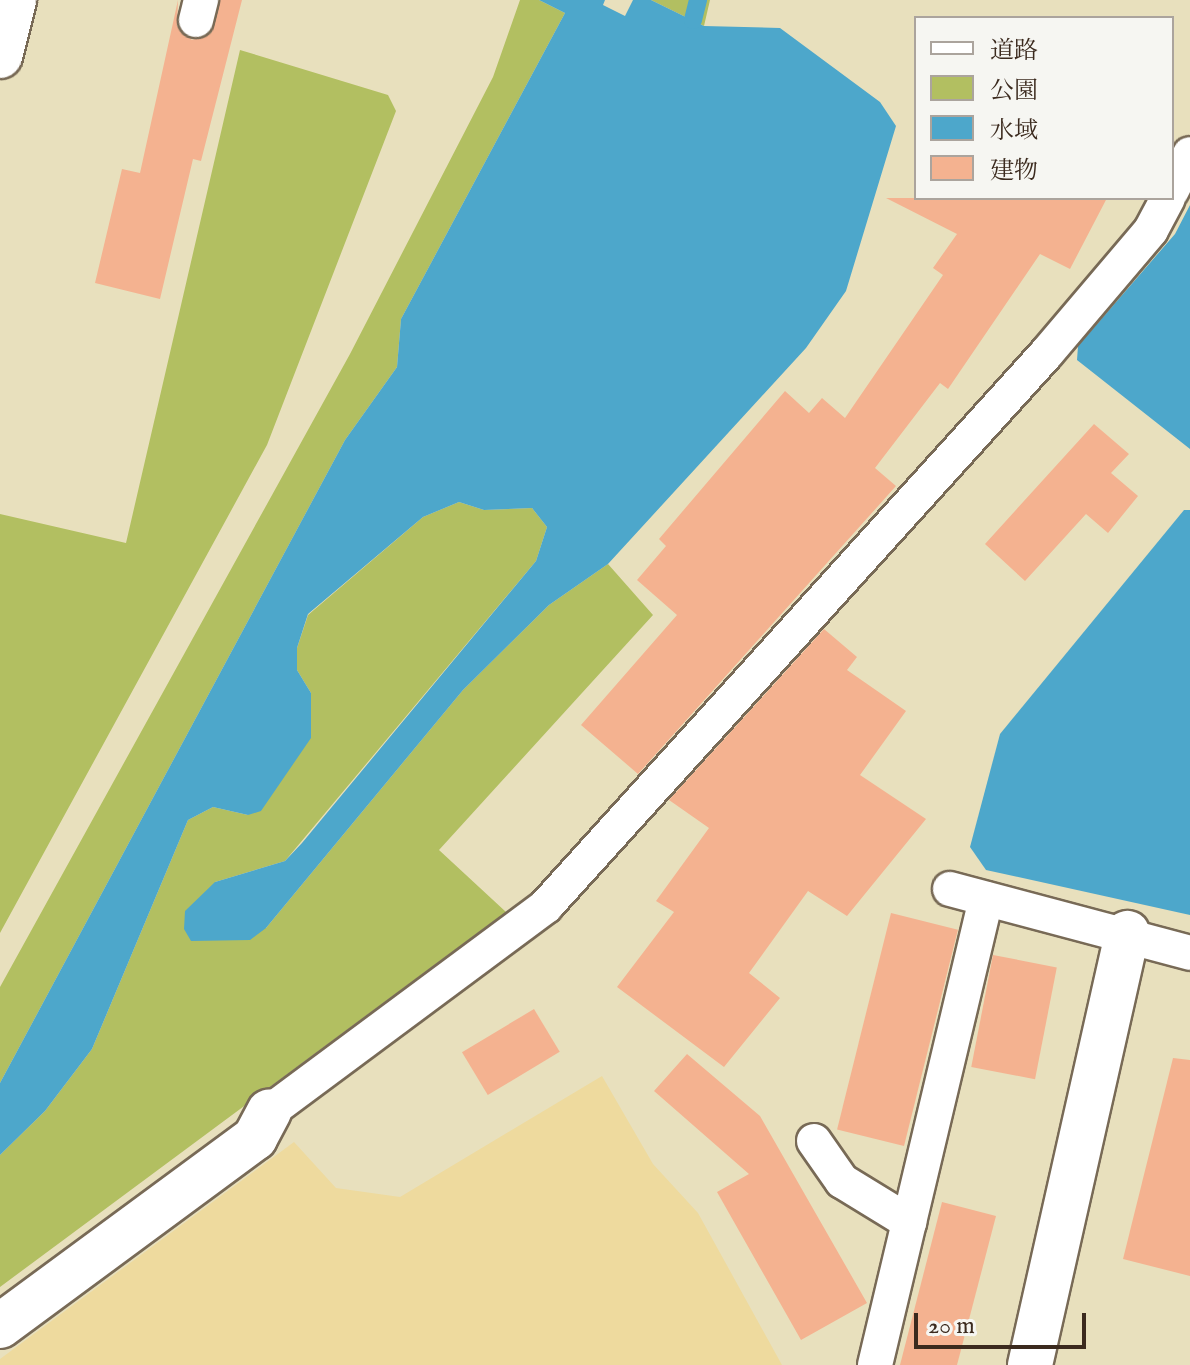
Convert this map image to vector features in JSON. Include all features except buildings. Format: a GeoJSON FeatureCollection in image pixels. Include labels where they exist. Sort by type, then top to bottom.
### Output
{"type":"FeatureCollection","features":[{"type":"Feature","properties":{"kind":"street"},"geometry":{"type":"LineString","coordinates":[[1030,1365],[1127,933]]}},
{"type":"Feature","properties":{"kind":"street"},"geometry":{"type":"LineString","coordinates":[[0,1326],[255,1138],[269,1112]]}},
{"type":"Feature","properties":{"kind":"lane"},"geometry":{"type":"LineString","coordinates":[[1174,186],[1190,154]]}},
{"type":"Feature","properties":{"kind":"lane"},"geometry":{"type":"LineString","coordinates":[[269,1112],[546,906],[1046,354],[1151,230],[1167,200]]}},
{"type":"Feature","properties":{"kind":"lane"},"geometry":{"type":"LineString","coordinates":[[950,889],[1127,933],[1190,953]]}},
{"type":"Feature","properties":{"kind":"lane"},"geometry":{"type":"LineString","coordinates":[[875,1365],[986,899]]}},
{"type":"Feature","properties":{"kind":"lane"},"geometry":{"type":"LineString","coordinates":[[814,1141],[842,1181],[909,1222]]}},
{"type":"Feature","properties":{"kind":"green space"},"geometry":{"type":"Polygon","coordinates":[[[520,0],[539,0],[565,13],[401,319],[397,367],[345,440],[0,1083],[0,987],[350,354],[493,77],[520,0]]]}},
{"type":"Feature","properties":{"kind":"green space"},"geometry":{"type":"Polygon","coordinates":[[[651,0],[710,0],[704,26],[651,0]]]}},
{"type":"Feature","properties":{"kind":"green space"},"geometry":{"type":"Polygon","coordinates":[[[240,50],[388,95],[396,111],[267,445],[0,933],[0,514],[126,543],[240,50]]]}},
{"type":"Feature","properties":{"kind":"green space"},"geometry":{"type":"Polygon","coordinates":[[[459,502],[484,510],[532,508],[547,527],[536,561],[285,861],[215,882],[266,928],[463,690],[549,605],[608,564],[653,615],[439,850],[506,912],[0,1287],[0,1155],[45,1111],[92,1049],[188,820],[213,807],[248,815],[311,693],[297,670],[297,648],[308,615],[423,517],[459,502]]]}},
{"type":"Feature","properties":{"kind":"sand"},"geometry":{"type":"Polygon","coordinates":[[[602,1076],[653,1164],[698,1213],[782,1365],[0,1365],[0,1359],[294,1142],[336,1188],[400,1197],[602,1076]]]}},
{"type":"Feature","properties":{"kind":"water"},"geometry":{"type":"Polygon","coordinates":[[[539,0],[605,0],[603,5],[625,16],[633,0],[651,0],[704,26],[780,28],[880,102],[896,126],[846,291],[806,348],[608,564],[549,605],[463,690],[266,928],[250,940],[191,941],[184,929],[185,911],[215,882],[285,861],[302,843],[536,561],[547,527],[532,508],[484,510],[459,502],[423,517],[308,614],[297,648],[297,670],[311,693],[311,738],[261,811],[248,815],[213,807],[188,820],[92,1049],[45,1111],[0,1155],[0,1083],[345,440],[397,367],[401,319],[565,13],[539,0]]]}},
{"type":"Feature","properties":{"kind":"water"},"geometry":{"type":"Polygon","coordinates":[[[1190,205],[1190,449],[1077,360],[1078,346],[1175,234],[1190,205]]]}},
{"type":"Feature","properties":{"kind":"water"},"geometry":{"type":"Polygon","coordinates":[[[1184,510],[1190,510],[1190,915],[986,870],[970,847],[1000,734],[1184,510]]]}},
{"type":"Feature","properties":{"kind":"waterway"},"geometry":{"type":"LineString","coordinates":[[693,20],[698,0]]}}]}
